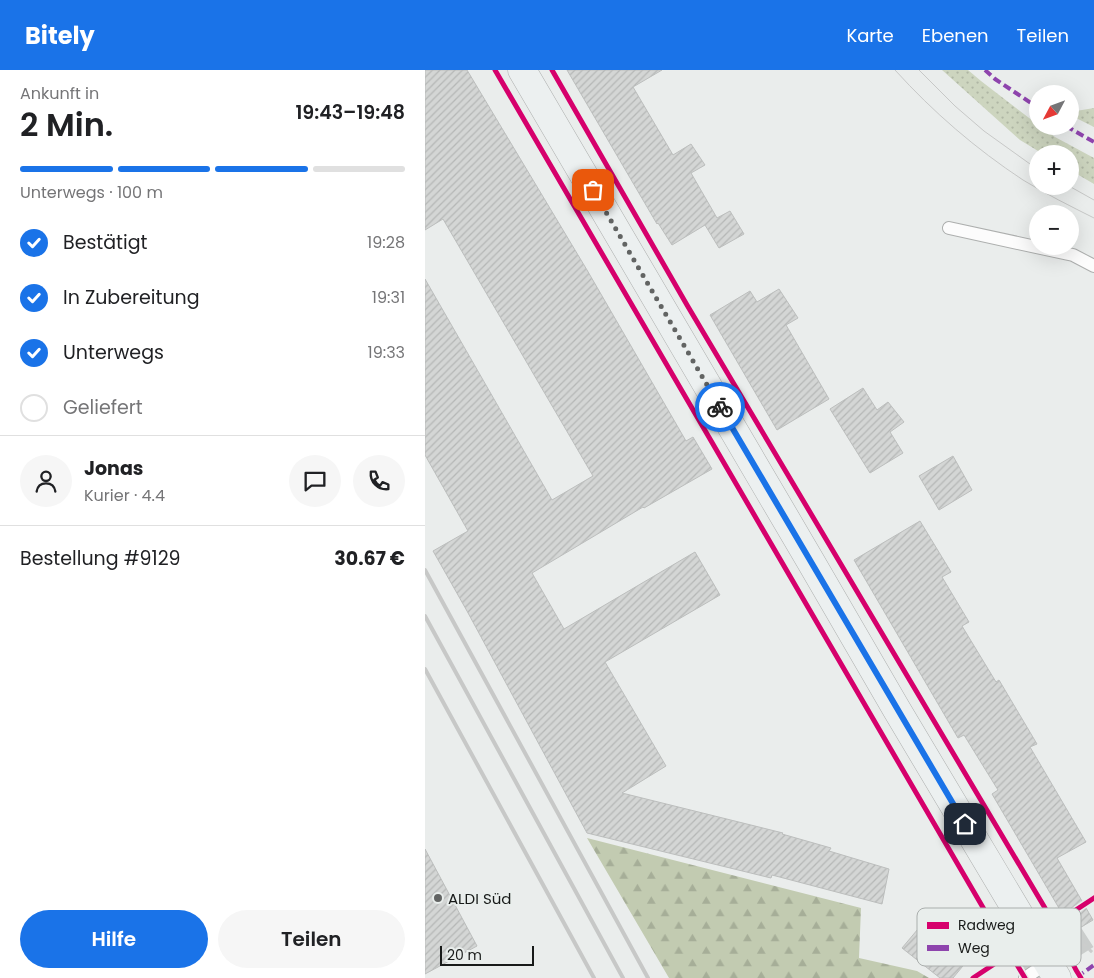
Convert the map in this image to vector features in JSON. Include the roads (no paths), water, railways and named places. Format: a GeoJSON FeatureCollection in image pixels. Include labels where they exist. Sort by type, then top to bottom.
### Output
{"type":"FeatureCollection","features":[{"type":"Feature","properties":{"kind":"street"},"geometry":{"type":"LineString","coordinates":[[522,70],[1015,908]]}},
{"type":"Feature","properties":{"kind":"lane"},"geometry":{"type":"LineString","coordinates":[[949,228],[1073,255],[1094,266]]}},
{"type":"Feature","properties":{"kind":"lane"},"geometry":{"type":"LineString","coordinates":[[1025,978],[1052,970]]}},
{"type":"Feature","properties":{"kind":"tunnel"},"geometry":{"type":"LineString","coordinates":[[1081,938],[1094,930]]}},
{"type":"Feature","properties":{"kind":"tunnel"},"geometry":{"type":"LineString","coordinates":[[1027,973],[1038,966]]}},
{"type":"Feature","properties":{"kind":"tram line"},"geometry":{"type":"LineString","coordinates":[[895,70],[940,115],[989,156],[1023,180],[1094,218]]}},
{"type":"Feature","properties":{"kind":"tram line"},"geometry":{"type":"LineString","coordinates":[[919,70],[955,106],[984,131],[1029,163]]}},
{"type":"Feature","properties":{"kind":"tram line"},"geometry":{"type":"LineString","coordinates":[[1079,192],[1094,200]]}},
{"type":"Feature","properties":{"kind":"railway"},"geometry":{"type":"LineString","coordinates":[[425,570],[648,978]]}},
{"type":"Feature","properties":{"kind":"railway"},"geometry":{"type":"LineString","coordinates":[[425,616],[623,978]]}},
{"type":"Feature","properties":{"kind":"railway"},"geometry":{"type":"LineString","coordinates":[[425,669],[594,978]]}},
{"type":"Feature","properties":{"kind":"place","name":"ALDI Süd"},"geometry":{"type":"Point","coordinates":[438,898]}}]}
